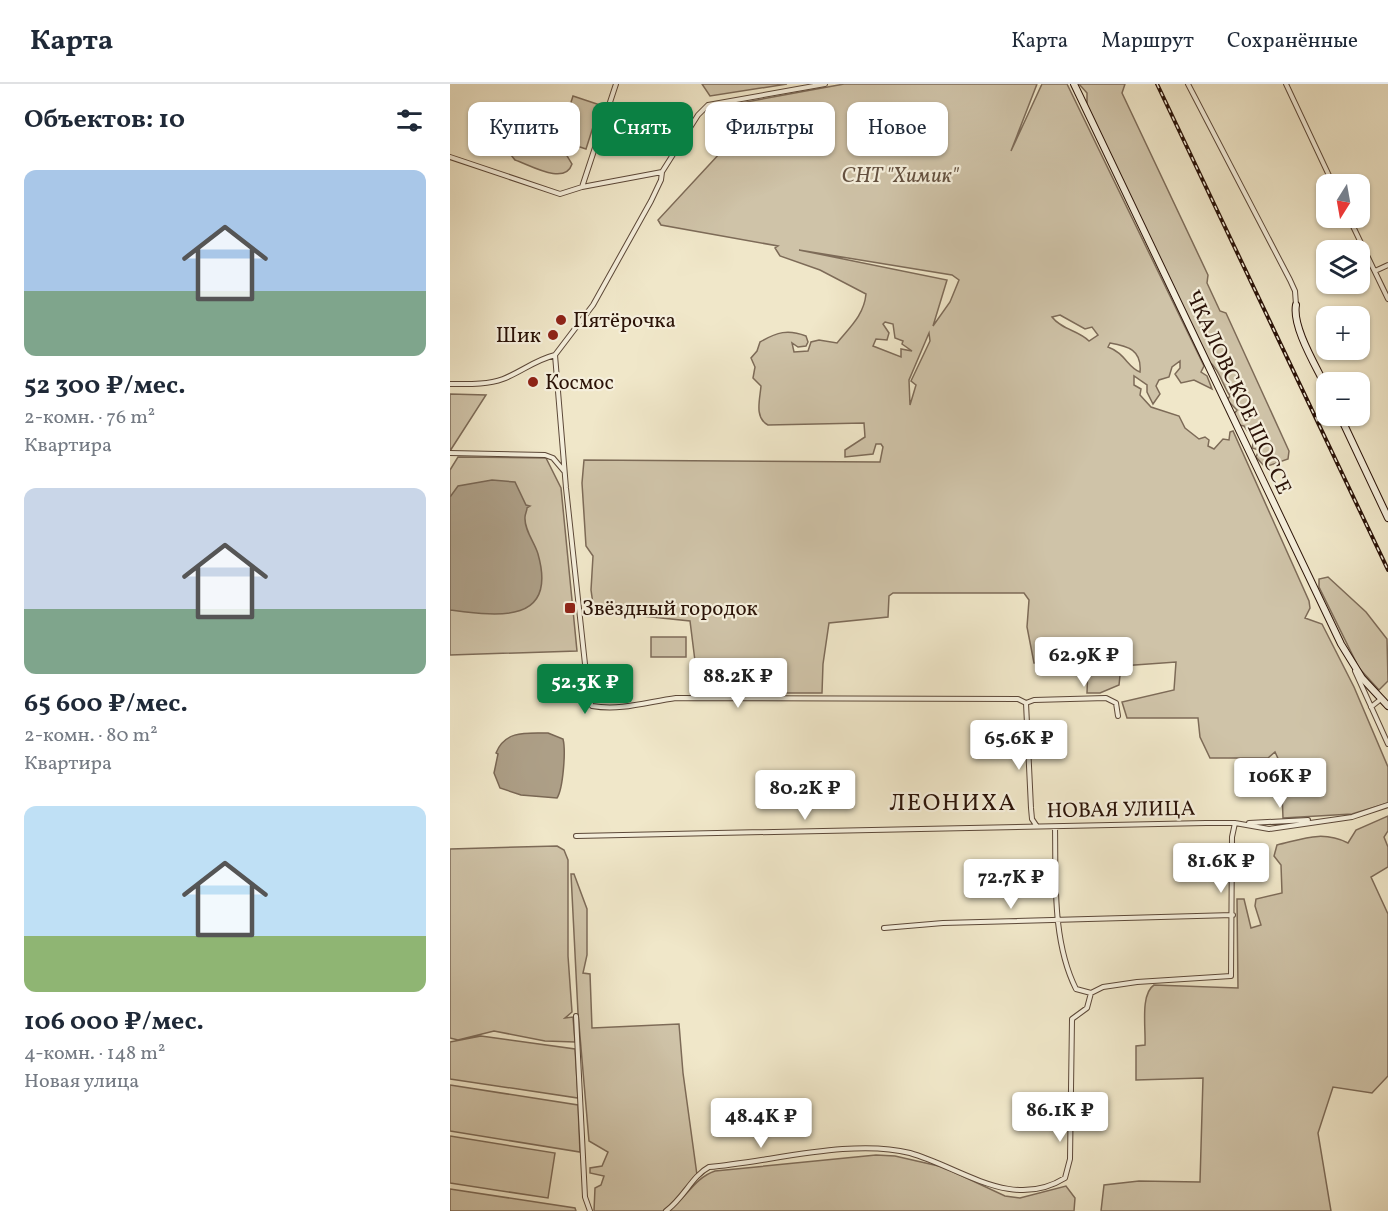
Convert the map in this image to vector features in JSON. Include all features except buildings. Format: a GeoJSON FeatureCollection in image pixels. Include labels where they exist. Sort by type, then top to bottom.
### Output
{"type":"FeatureCollection","features":[{"type":"Feature","properties":{"kind":"street"},"geometry":{"type":"LineString","coordinates":[[582,187],[616,84]]}},
{"type":"Feature","properties":{"kind":"street"},"geometry":{"type":"LineString","coordinates":[[450,384],[504,379],[532,363],[555,355],[593,305],[651,201],[661,180],[662,172],[698,114],[708,105],[825,84]]}},
{"type":"Feature","properties":{"kind":"street","name":"ЧКАЛОВСКОЕ ШОССЕ"},"geometry":{"type":"LineString","coordinates":[[1074,84],[1351,663],[1388,706]]}},
{"type":"Feature","properties":{"kind":"street"},"geometry":{"type":"LineString","coordinates":[[1188,84],[1290,280],[1295,291],[1295,313],[1300,330],[1319,372]]}},
{"type":"Feature","properties":{"kind":"street"},"geometry":{"type":"LineString","coordinates":[[1286,84],[1329,174]]}},
{"type":"Feature","properties":{"kind":"street"},"geometry":{"type":"LineString","coordinates":[[450,157],[560,194],[582,187],[662,172]]}},
{"type":"Feature","properties":{"kind":"street"},"geometry":{"type":"LineString","coordinates":[[1354,228],[1388,299]]}},
{"type":"Feature","properties":{"kind":"street"},"geometry":{"type":"LineString","coordinates":[[1375,271],[1388,265]]}},
{"type":"Feature","properties":{"kind":"street"},"geometry":{"type":"LineString","coordinates":[[555,355],[564,471],[589,701],[592,706],[624,708],[652,701],[702,698],[1018,699],[1026,703],[1034,700],[1107,699],[1116,703],[1118,716]]}},
{"type":"Feature","properties":{"kind":"street"},"geometry":{"type":"LineString","coordinates":[[1345,426],[1388,518]]}},
{"type":"Feature","properties":{"kind":"street"},"geometry":{"type":"LineString","coordinates":[[450,453],[545,455],[553,458],[564,471]]}},
{"type":"Feature","properties":{"kind":"street"},"geometry":{"type":"LineString","coordinates":[[1351,663],[1388,744]]}},
{"type":"Feature","properties":{"kind":"street"},"geometry":{"type":"LineString","coordinates":[[1371,707],[1381,699]]}},
{"type":"Feature","properties":{"kind":"street"},"geometry":{"type":"LineString","coordinates":[[1026,703],[1031,808],[1032,819],[1037,826]]}},
{"type":"Feature","properties":{"kind":"street"},"geometry":{"type":"LineString","coordinates":[[1242,824],[1269,829],[1352,817],[1388,806]]}},
{"type":"Feature","properties":{"kind":"street"},"geometry":{"type":"LineString","coordinates":[[1242,824],[1282,820],[1319,820]]}},
{"type":"Feature","properties":{"kind":"street"},"geometry":{"type":"LineString","coordinates":[[1055,827],[1058,920],[1071,979],[1076,989],[1091,993],[1103,987],[1137,982],[1228,978],[1232,973],[1232,837],[1235,823]]}},
{"type":"Feature","properties":{"kind":"street","name":"НОВАЯ УЛИЦА"},"geometry":{"type":"LineString","coordinates":[[576,836],[1242,824]]}},
{"type":"Feature","properties":{"kind":"street"},"geometry":{"type":"LineString","coordinates":[[884,928],[943,922],[1233,915]]}},
{"type":"Feature","properties":{"kind":"street"},"geometry":{"type":"LineString","coordinates":[[666,1211],[680,1201],[702,1171],[709,1167],[813,1153],[864,1149],[909,1153],[958,1170],[1006,1192],[1052,1186],[1065,1178],[1070,1159],[1072,1019],[1087,1008],[1091,993]]}},
{"type":"Feature","properties":{"kind":"street"},"geometry":{"type":"LineString","coordinates":[[576,1016],[585,1197],[590,1211]]}},
{"type":"Feature","properties":{"kind":"green space"},"geometry":{"type":"Polygon","coordinates":[[[702,84],[787,84],[710,96],[702,84]]]}},
{"type":"Feature","properties":{"kind":"green space","name":"СНТ \"Химик\""},"geometry":{"type":"Polygon","coordinates":[[[844,84],[1037,84],[1011,151],[1042,84],[1067,84],[1204,366],[1201,372],[1207,376],[1212,389],[1194,380],[1181,383],[1175,374],[1180,368],[1180,361],[1172,367],[1169,377],[1159,380],[1156,386],[1160,394],[1153,404],[1147,392],[1147,385],[1134,376],[1134,385],[1141,389],[1140,395],[1151,407],[1179,416],[1185,428],[1199,439],[1205,437],[1209,440],[1208,446],[1214,449],[1223,439],[1229,440],[1230,432],[1233,431],[1309,601],[1310,608],[1305,618],[1322,624],[1354,687],[1388,767],[1388,803],[1352,814],[1283,818],[1281,765],[1275,752],[1268,758],[1210,758],[1200,737],[1198,718],[1127,718],[1122,702],[1174,690],[1176,662],[1121,666],[1119,685],[1100,693],[1087,693],[1088,666],[1085,662],[1034,663],[1027,627],[1029,600],[1024,593],[893,593],[889,596],[888,617],[829,623],[823,664],[822,693],[704,693],[696,689],[692,678],[695,661],[690,621],[594,611],[591,590],[593,556],[586,546],[582,483],[584,460],[880,462],[883,447],[881,444],[876,444],[873,454],[845,457],[845,450],[865,437],[864,423],[768,425],[759,413],[761,386],[753,378],[755,367],[751,358],[760,342],[783,333],[806,336],[808,342],[806,346],[798,347],[792,343],[794,352],[808,351],[811,342],[819,340],[837,343],[859,315],[866,294],[820,270],[780,256],[775,248],[778,246],[661,225],[658,220],[717,156],[835,156],[835,102],[746,102],[844,84]],[[799,250],[947,280],[933,326],[950,302],[959,280],[952,275],[799,250]],[[1060,315],[1052,317],[1060,325],[1089,341],[1098,335],[1092,327],[1085,329],[1060,315]],[[885,322],[883,324],[889,333],[887,340],[876,339],[873,346],[901,357],[901,349],[912,351],[902,344],[903,341],[895,338],[893,324],[885,322]],[[929,333],[909,380],[910,405],[916,385],[911,381],[930,341],[929,333]],[[1110,343],[1108,347],[1140,372],[1139,359],[1132,350],[1110,343]]]}},
{"type":"Feature","properties":{"kind":"green space"},"geometry":{"type":"Polygon","coordinates":[[[1079,84],[1125,84],[1122,93],[1208,275],[1207,283],[1220,311],[1226,313],[1289,451],[1288,459],[1265,467],[1256,457],[1259,450],[1252,448],[1254,440],[1244,426],[1239,425],[1234,414],[1237,410],[1227,400],[1230,396],[1218,372],[1208,361],[1087,105],[1087,93],[1079,84]]]}},
{"type":"Feature","properties":{"kind":"green space"},"geometry":{"type":"Polygon","coordinates":[[[573,96],[592,102],[592,130],[586,149],[580,147],[580,102],[571,102],[573,96]]]}},
{"type":"Feature","properties":{"kind":"green space"},"geometry":{"type":"Polygon","coordinates":[[[512,156],[567,156],[572,164],[568,170],[555,174],[515,160],[512,156]]]}},
{"type":"Feature","properties":{"kind":"green space"},"geometry":{"type":"Polygon","coordinates":[[[450,394],[486,395],[450,451],[450,394]]]}},
{"type":"Feature","properties":{"kind":"green space"},"geometry":{"type":"Polygon","coordinates":[[[458,457],[546,458],[561,488],[577,651],[450,655],[450,470],[458,457]]]}},
{"type":"Feature","properties":{"kind":"green space"},"geometry":{"type":"Polygon","coordinates":[[[1328,577],[1366,612],[1387,639],[1388,681],[1379,690],[1359,668],[1319,587],[1319,579],[1328,577]]]}},
{"type":"Feature","properties":{"kind":"green space"},"geometry":{"type":"Polygon","coordinates":[[[651,637],[686,637],[686,657],[651,657],[651,637]]]}},
{"type":"Feature","properties":{"kind":"green space"},"geometry":{"type":"Polygon","coordinates":[[[1388,816],[1388,831],[1384,837],[1388,847],[1388,867],[1371,877],[1388,914],[1388,1076],[1372,1093],[1333,1087],[1318,1133],[1331,1211],[1101,1211],[1104,1185],[1139,1181],[1200,1182],[1203,1078],[1136,1080],[1136,1046],[1145,1045],[1145,1004],[1150,990],[1154,985],[1238,988],[1237,899],[1244,899],[1251,928],[1261,925],[1255,906],[1256,899],[1282,893],[1281,865],[1274,856],[1277,845],[1321,836],[1348,843],[1356,830],[1388,816]]]}},
{"type":"Feature","properties":{"kind":"green space"},"geometry":{"type":"Polygon","coordinates":[[[557,846],[564,850],[568,860],[568,956],[572,1012],[565,1018],[573,1017],[575,1042],[545,1041],[494,1031],[458,1040],[450,1038],[450,849],[557,846]]]}},
{"type":"Feature","properties":{"kind":"green space"},"geometry":{"type":"Polygon","coordinates":[[[571,874],[574,874],[587,909],[587,955],[583,973],[590,974],[592,1028],[679,1024],[683,1073],[697,1175],[680,1200],[664,1211],[594,1211],[595,1188],[601,1185],[604,1176],[590,1173],[590,1168],[602,1166],[608,1152],[589,1141],[578,1013],[571,874]]]}},
{"type":"Feature","properties":{"kind":"green space"},"geometry":{"type":"Polygon","coordinates":[[[481,1036],[575,1049],[578,1098],[450,1079],[450,1042],[481,1036]]]}},
{"type":"Feature","properties":{"kind":"green space"},"geometry":{"type":"Polygon","coordinates":[[[450,1085],[578,1105],[580,1152],[450,1131],[450,1085]]]}},
{"type":"Feature","properties":{"kind":"green space"},"geometry":{"type":"Polygon","coordinates":[[[450,1136],[555,1153],[548,1198],[450,1183],[450,1136]]]}},
{"type":"Feature","properties":{"kind":"green space"},"geometry":{"type":"Polygon","coordinates":[[[876,1155],[895,1156],[943,1167],[1005,1196],[1020,1198],[1066,1186],[1075,1198],[1074,1211],[668,1211],[701,1179],[715,1171],[876,1155]]]}},
{"type":"Feature","properties":{"kind":"green space"},"geometry":{"type":"Polygon","coordinates":[[[450,1189],[575,1208],[576,1211],[450,1211],[450,1189]]]}},
{"type":"Feature","properties":{"kind":"shaded area"},"geometry":{"type":"Polygon","coordinates":[[[492,480],[515,482],[526,505],[530,506],[527,508],[525,522],[538,554],[542,577],[539,594],[531,605],[519,611],[504,614],[450,610],[450,497],[458,486],[492,480]]]}},
{"type":"Feature","properties":{"kind":"shaded area"},"geometry":{"type":"Polygon","coordinates":[[[548,733],[563,739],[564,745],[562,779],[557,798],[521,795],[500,788],[494,773],[498,754],[496,753],[505,740],[517,734],[548,733]]]}},
{"type":"Feature","properties":{"kind":"railway"},"geometry":{"type":"LineString","coordinates":[[1157,84],[1388,570]]}},
{"type":"Feature","properties":{"kind":"place","name":"Пятёрочка"},"geometry":{"type":"Point","coordinates":[561,320]}},
{"type":"Feature","properties":{"kind":"place","name":"Шик"},"geometry":{"type":"Point","coordinates":[553,335]}},
{"type":"Feature","properties":{"kind":"place","name":"Космос"},"geometry":{"type":"Point","coordinates":[533,382]}},
{"type":"Feature","properties":{"kind":"place","name":"Звёздный городок"},"geometry":{"type":"Point","coordinates":[570,608]}},
{"type":"Feature","properties":{"kind":"district","name":"ЛЕОНИХА"},"geometry":{"type":"Point","coordinates":[953,802]}}]}
